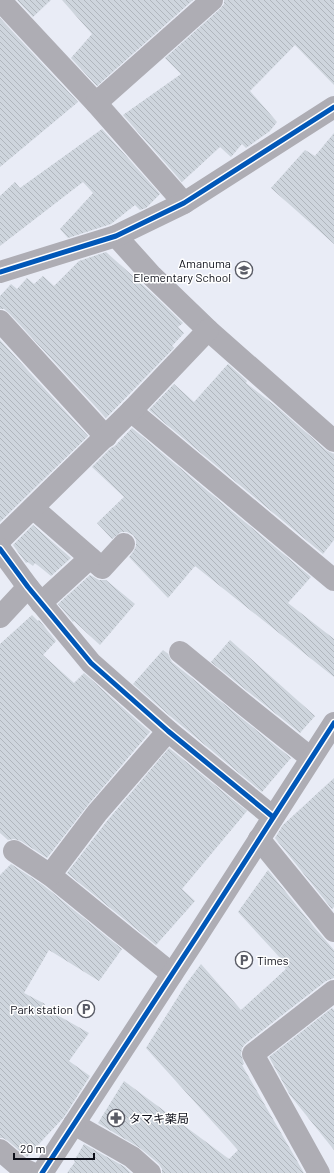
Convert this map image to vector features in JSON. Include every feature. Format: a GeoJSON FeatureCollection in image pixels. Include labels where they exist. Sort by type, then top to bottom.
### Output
{"type":"FeatureCollection","features":[{"type":"Feature","properties":{"kind":"street"},"geometry":{"type":"LineString","coordinates":[[0,0],[184,202]]}},
{"type":"Feature","properties":{"kind":"street"},"geometry":{"type":"LineString","coordinates":[[96,104],[212,0]]}},
{"type":"Feature","properties":{"kind":"street"},"geometry":{"type":"LineString","coordinates":[[0,272],[116,236],[184,202],[334,107]]}},
{"type":"Feature","properties":{"kind":"street"},"geometry":{"type":"LineString","coordinates":[[116,236],[152,276],[208,330],[334,441]]}},
{"type":"Feature","properties":{"kind":"street"},"geometry":{"type":"LineString","coordinates":[[0,321],[106,437]]}},
{"type":"Feature","properties":{"kind":"street"},"geometry":{"type":"LineString","coordinates":[[0,540],[131,412],[208,330]]}},
{"type":"Feature","properties":{"kind":"street"},"geometry":{"type":"LineString","coordinates":[[131,412],[334,580]]}},
{"type":"Feature","properties":{"kind":"street"},"geometry":{"type":"LineString","coordinates":[[33,508],[102,568],[124,544]]}},
{"type":"Feature","properties":{"kind":"street"},"geometry":{"type":"LineString","coordinates":[[0,549],[35,595],[91,663],[168,730],[273,817]]}},
{"type":"Feature","properties":{"kind":"street"},"geometry":{"type":"LineString","coordinates":[[0,617],[90,558]]}},
{"type":"Feature","properties":{"kind":"street"},"geometry":{"type":"LineString","coordinates":[[180,652],[311,758]]}},
{"type":"Feature","properties":{"kind":"street"},"geometry":{"type":"LineString","coordinates":[[42,1173],[334,723]]}},
{"type":"Feature","properties":{"kind":"street"},"geometry":{"type":"LineString","coordinates":[[50,875],[96,813],[168,730]]}},
{"type":"Feature","properties":{"kind":"street"},"geometry":{"type":"LineString","coordinates":[[259,839],[334,931]]}},
{"type":"Feature","properties":{"kind":"street"},"geometry":{"type":"LineString","coordinates":[[14,851],[50,875],[172,974]]}},
{"type":"Feature","properties":{"kind":"street"},"geometry":{"type":"LineString","coordinates":[[319,1173],[253,1054],[334,991]]}},
{"type":"Feature","properties":{"kind":"street"},"geometry":{"type":"LineString","coordinates":[[74,1124],[132,1157],[150,1173]]}},
{"type":"Feature","properties":{"kind":"street"},"geometry":{"type":"LineString","coordinates":[[0,1150],[21,1168],[32,1173]]}},
{"type":"Feature","properties":{"kind":"building"},"geometry":{"type":"Polygon","coordinates":[[[17,0],[51,0],[33,17],[17,0]]]}},
{"type":"Feature","properties":{"kind":"building"},"geometry":{"type":"Polygon","coordinates":[[[62,0],[193,0],[97,86],[71,58],[92,34],[62,0]]]}},
{"type":"Feature","properties":{"kind":"building"},"geometry":{"type":"Polygon","coordinates":[[[224,0],[334,0],[334,85],[295,45],[250,91],[277,122],[270,131],[246,148],[242,144],[231,157],[220,147],[182,182],[123,115],[181,74],[165,58],[220,9],[224,4],[224,0]]]}},
{"type":"Feature","properties":{"kind":"building"},"geometry":{"type":"Polygon","coordinates":[[[0,18],[78,102],[0,167],[0,18]]]}},
{"type":"Feature","properties":{"kind":"building"},"geometry":{"type":"Polygon","coordinates":[[[102,129],[160,194],[146,208],[140,210],[135,205],[111,224],[68,238],[60,229],[93,193],[83,182],[0,246],[0,196],[15,182],[20,188],[102,129]]]}},
{"type":"Feature","properties":{"kind":"building"},"geometry":{"type":"Polygon","coordinates":[[[334,133],[334,244],[271,188],[305,150],[315,156],[334,133]]]}},
{"type":"Feature","properties":{"kind":"building"},"geometry":{"type":"Polygon","coordinates":[[[106,252],[183,323],[178,327],[184,333],[172,346],[174,348],[106,418],[9,313],[4,309],[0,309],[0,296],[11,284],[17,289],[27,278],[34,284],[43,276],[54,286],[79,261],[106,252]]]}},
{"type":"Feature","properties":{"kind":"building"},"geometry":{"type":"Polygon","coordinates":[[[0,340],[88,436],[0,522],[0,340]]]}},
{"type":"Feature","properties":{"kind":"building"},"geometry":{"type":"Polygon","coordinates":[[[228,364],[247,381],[246,383],[277,407],[326,450],[334,454],[334,540],[323,554],[149,410],[174,384],[194,402],[228,364]]]}},
{"type":"Feature","properties":{"kind":"building"},"geometry":{"type":"Polygon","coordinates":[[[132,428],[311,577],[288,603],[334,639],[334,677],[195,566],[168,598],[129,557],[136,546],[136,540],[133,535],[127,532],[121,532],[112,539],[97,523],[124,497],[92,467],[132,428]]]}},
{"type":"Feature","properties":{"kind":"building"},"geometry":{"type":"Polygon","coordinates":[[[33,525],[71,558],[51,576],[35,563],[33,566],[28,562],[26,563],[13,545],[33,525]]]}},
{"type":"Feature","properties":{"kind":"building"},"geometry":{"type":"Polygon","coordinates":[[[90,575],[99,580],[106,580],[135,604],[100,645],[74,621],[73,622],[58,604],[90,575]]]}},
{"type":"Feature","properties":{"kind":"building"},"geometry":{"type":"Polygon","coordinates":[[[32,615],[38,621],[39,620],[56,641],[43,655],[74,683],[84,673],[150,732],[88,805],[47,858],[21,841],[14,839],[8,840],[0,833],[0,644],[32,615]]]}},
{"type":"Feature","properties":{"kind":"building"},"geometry":{"type":"Polygon","coordinates":[[[230,640],[315,716],[300,733],[211,662],[230,640]]]}},
{"type":"Feature","properties":{"kind":"building"},"geometry":{"type":"Polygon","coordinates":[[[163,650],[168,654],[172,662],[291,758],[262,792],[133,684],[163,650]]]}},
{"type":"Feature","properties":{"kind":"building"},"geometry":{"type":"Polygon","coordinates":[[[169,748],[247,811],[182,889],[195,901],[156,945],[67,873],[107,821],[169,748]]]}},
{"type":"Feature","properties":{"kind":"building"},"geometry":{"type":"Polygon","coordinates":[[[334,778],[334,907],[332,909],[275,838],[283,825],[334,778]]]}},
{"type":"Feature","properties":{"kind":"building"},"geometry":{"type":"Polygon","coordinates":[[[11,864],[43,885],[122,949],[99,981],[49,950],[24,993],[45,1004],[43,1007],[89,1033],[69,1061],[90,1076],[64,1117],[27,1157],[8,1141],[0,1138],[0,875],[11,864]]]}},
{"type":"Feature","properties":{"kind":"building"},"geometry":{"type":"Polygon","coordinates":[[[268,870],[334,950],[334,978],[326,981],[245,1044],[242,1048],[241,1054],[244,1064],[242,1065],[304,1173],[162,1173],[162,1169],[159,1164],[140,1148],[98,1123],[124,1081],[229,1159],[238,1150],[146,1048],[186,984],[201,964],[241,1010],[286,969],[282,965],[284,962],[238,912],[268,870]]]}},
{"type":"Feature","properties":{"kind":"building"},"geometry":{"type":"Polygon","coordinates":[[[332,1008],[334,1010],[334,1150],[290,1095],[269,1057],[332,1008]]]}},
{"type":"Feature","properties":{"kind":"building"},"geometry":{"type":"Polygon","coordinates":[[[84,1144],[125,1167],[131,1173],[67,1173],[75,1162],[74,1161],[84,1144]]]}},
{"type":"Feature","properties":{"kind":"cycle path"},"geometry":{"type":"LineString","coordinates":[[0,272],[116,236],[184,203],[334,107]]}},
{"type":"Feature","properties":{"kind":"cycle path"},"geometry":{"type":"LineString","coordinates":[[0,549],[28,587],[91,663],[168,731],[273,817]]}},
{"type":"Feature","properties":{"kind":"cycle path"},"geometry":{"type":"LineString","coordinates":[[42,1173],[334,723]]}},
{"type":"Feature","properties":{"kind":"place","name":"Amanuma Elementary School"},"geometry":{"type":"Point","coordinates":[244,270]}},
{"type":"Feature","properties":{"kind":"place","name":"Times"},"geometry":{"type":"Point","coordinates":[244,960]}},
{"type":"Feature","properties":{"kind":"place","name":"Park station"},"geometry":{"type":"Point","coordinates":[86,1009]}},
{"type":"Feature","properties":{"kind":"place","name":"タマキ薬局"},"geometry":{"type":"Point","coordinates":[116,1118]}}]}
